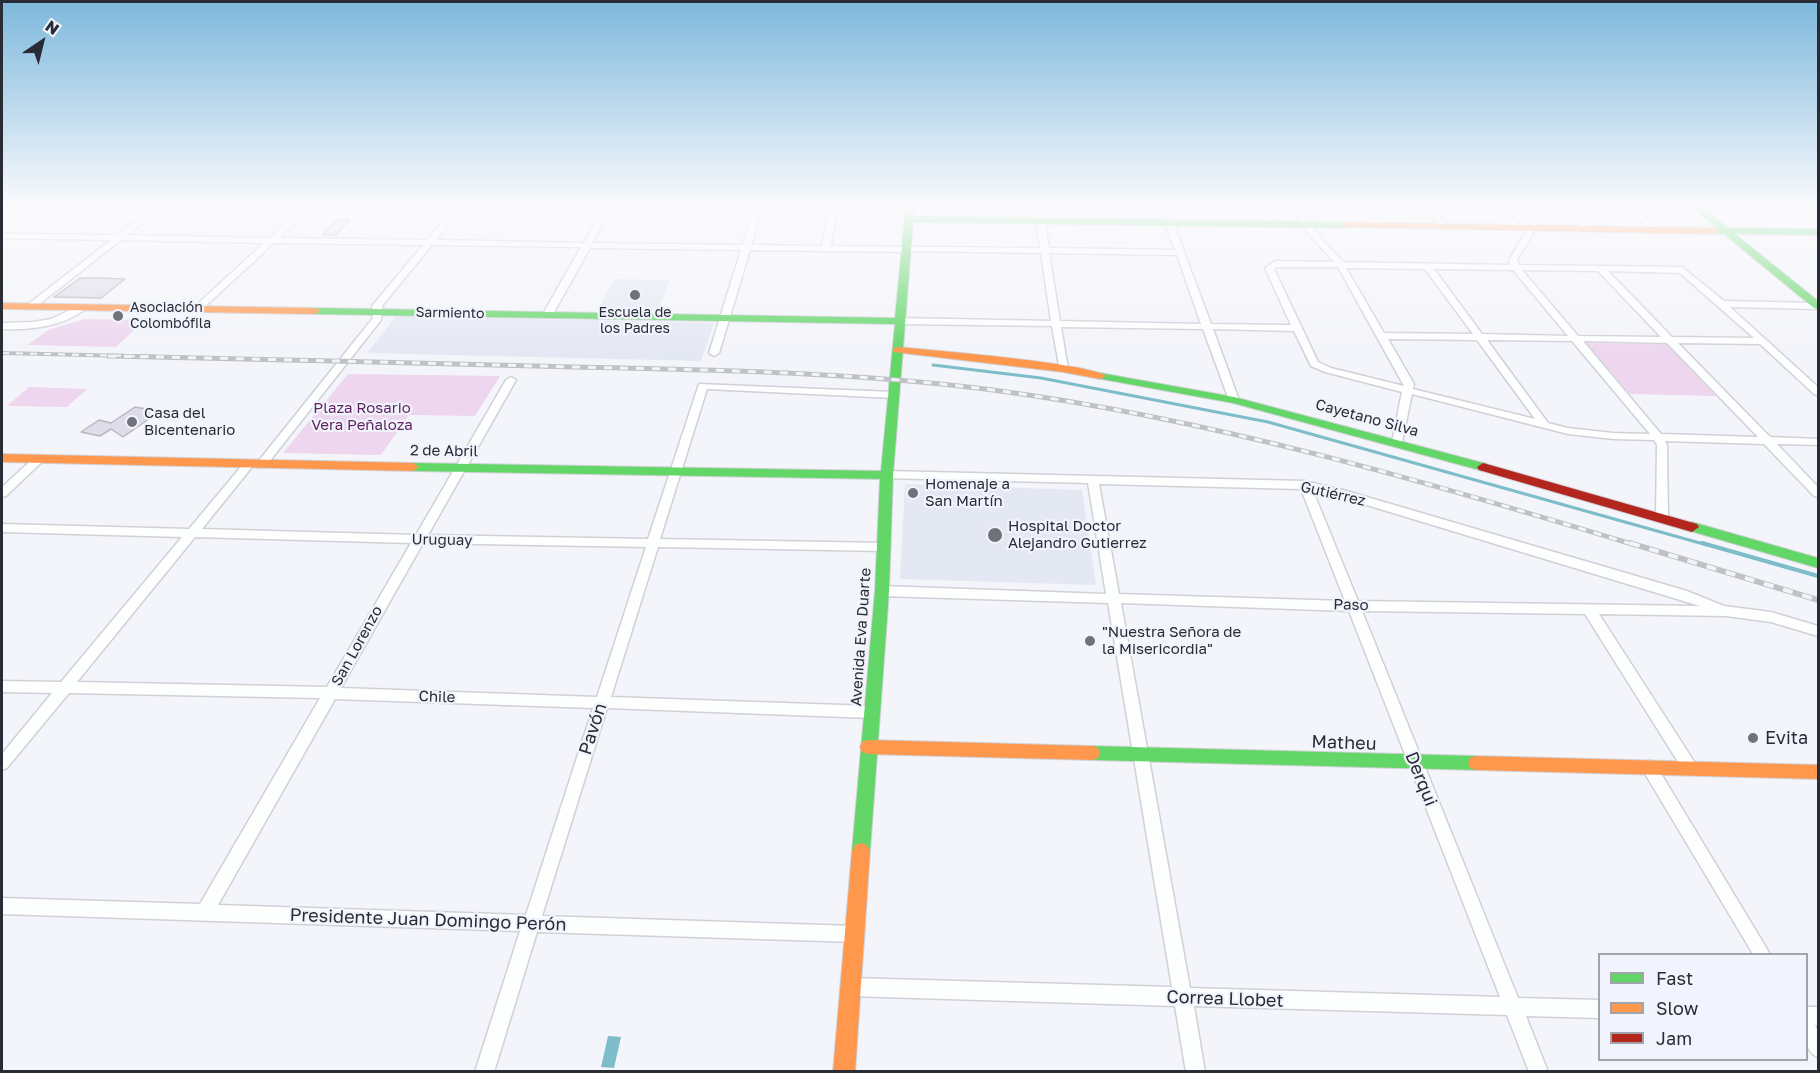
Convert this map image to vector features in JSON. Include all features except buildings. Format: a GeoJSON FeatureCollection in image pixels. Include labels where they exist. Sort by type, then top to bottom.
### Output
{"type":"FeatureCollection","features":[{"type":"Feature","properties":{"kind":"street"},"geometry":{"type":"LineString","coordinates":[[30,307],[96,256]]}},
{"type":"Feature","properties":{"kind":"street"},"geometry":{"type":"LineString","coordinates":[[197,309],[255,256]]}},
{"type":"Feature","properties":{"kind":"street"},"geometry":{"type":"LineString","coordinates":[[2,764],[190,534],[254,465],[378,318],[377,306],[418,256]]}},
{"type":"Feature","properties":{"kind":"street"},"geometry":{"type":"LineString","coordinates":[[548,314],[581,256]]}},
{"type":"Feature","properties":{"kind":"street"},"geometry":{"type":"LineString","coordinates":[[714,353],[743,256]]}},
{"type":"Feature","properties":{"kind":"street","name":"Avenida Eva Duarte"},"geometry":{"type":"LineString","coordinates":[[844,1071],[882,591],[886,475],[905,256]]}},
{"type":"Feature","properties":{"kind":"street"},"geometry":{"type":"LineString","coordinates":[[1045,256],[1063,369]]}},
{"type":"Feature","properties":{"kind":"street"},"geometry":{"type":"LineString","coordinates":[[1180,256],[1234,400]]}},
{"type":"Feature","properties":{"kind":"street"},"geometry":{"type":"LineString","coordinates":[[1333,256],[1383,336],[1409,384],[1397,442]]}},
{"type":"Feature","properties":{"kind":"street"},"geometry":{"type":"LineString","coordinates":[[1515,256],[1513,260],[1515,267],[1658,437],[1662,445],[1662,518]]}},
{"type":"Feature","properties":{"kind":"street"},"geometry":{"type":"LineString","coordinates":[[1756,256],[1818,306]]}},
{"type":"Feature","properties":{"kind":"street"},"geometry":{"type":"LineString","coordinates":[[1818,392],[1687,272],[1676,269],[1340,264],[1275,264],[1269,268],[1314,364],[1328,370],[1568,431],[1613,436],[1818,442]]}},
{"type":"Feature","properties":{"kind":"street"},"geometry":{"type":"LineString","coordinates":[[1427,266],[1545,426]]}},
{"type":"Feature","properties":{"kind":"street"},"geometry":{"type":"LineString","coordinates":[[1600,268],[1818,493]]}},
{"type":"Feature","properties":{"kind":"street"},"geometry":{"type":"LineString","coordinates":[[1722,304],[1818,306]]}},
{"type":"Feature","properties":{"kind":"street","name":"Sarmiento"},"geometry":{"type":"LineString","coordinates":[[2,306],[899,321]]}},
{"type":"Feature","properties":{"kind":"street"},"geometry":{"type":"LineString","coordinates":[[2,326],[30,327],[73,315],[81,308]]}},
{"type":"Feature","properties":{"kind":"street"},"geometry":{"type":"LineString","coordinates":[[899,321],[1296,328]]}},
{"type":"Feature","properties":{"kind":"street"},"geometry":{"type":"LineString","coordinates":[[1383,336],[1762,341]]}},
{"type":"Feature","properties":{"kind":"street","name":"Cayetano Silva"},"geometry":{"type":"LineString","coordinates":[[898,350],[1063,369],[1234,400],[1397,442],[1818,563]]}},
{"type":"Feature","properties":{"kind":"street","name":"San Lorenzo"},"geometry":{"type":"LineString","coordinates":[[204,913],[417,539],[511,380]]}},
{"type":"Feature","properties":{"kind":"street","name":"Pavón"},"geometry":{"type":"LineString","coordinates":[[484,1071],[703,386],[894,395]]}},
{"type":"Feature","properties":{"kind":"street","name":"2 de Abril"},"geometry":{"type":"LineString","coordinates":[[2,458],[254,465],[886,475]]}},
{"type":"Feature","properties":{"kind":"street"},"geometry":{"type":"LineString","coordinates":[[2,493],[40,458]]}},
{"type":"Feature","properties":{"kind":"street","name":"Gutiérrez"},"geometry":{"type":"LineString","coordinates":[[886,475],[1305,485],[1339,493],[1687,596],[1726,611]]}},
{"type":"Feature","properties":{"kind":"street"},"geometry":{"type":"LineString","coordinates":[[1093,481],[1196,1071]]}},
{"type":"Feature","properties":{"kind":"street","name":"Derqui"},"geometry":{"type":"LineString","coordinates":[[1305,485],[1539,1071]]}},
{"type":"Feature","properties":{"kind":"street","name":"Uruguay"},"geometry":{"type":"LineString","coordinates":[[2,528],[417,539],[884,547]]}},
{"type":"Feature","properties":{"kind":"street","name":"Paso"},"geometry":{"type":"LineString","coordinates":[[882,591],[1352,606],[1726,611],[1772,617],[1818,631]]}},
{"type":"Feature","properties":{"kind":"street"},"geometry":{"type":"LineString","coordinates":[[1589,609],[1690,768]]}},
{"type":"Feature","properties":{"kind":"street","name":"Chile"},"geometry":{"type":"LineString","coordinates":[[2,686],[330,693],[871,711]]}},
{"type":"Feature","properties":{"kind":"street","name":"Matheu"},"geometry":{"type":"LineString","coordinates":[[868,747],[1818,772]]}},
{"type":"Feature","properties":{"kind":"street"},"geometry":{"type":"LineString","coordinates":[[1649,767],[1761,953]]}},
{"type":"Feature","properties":{"kind":"street","name":"Presidente Juan Domingo Perón"},"geometry":{"type":"LineString","coordinates":[[2,906],[855,934]]}},
{"type":"Feature","properties":{"kind":"street","name":"Correa Llobet"},"geometry":{"type":"LineString","coordinates":[[850,987],[1598,1009]]}},
{"type":"Feature","properties":{"kind":"street"},"geometry":{"type":"LineString","coordinates":[[1808,1031],[1818,1048]]}},
{"type":"Feature","properties":{"kind":"shaded area","name":"Escuela de los Padres"},"geometry":{"type":"Polygon","coordinates":[[[614,279],[670,280],[657,311],[598,310],[614,279]]]}},
{"type":"Feature","properties":{"kind":"shaded area"},"geometry":{"type":"Polygon","coordinates":[[[396,316],[714,323],[701,361],[367,353],[396,316]]]}},
{"type":"Feature","properties":{"kind":"shaded area","name":"Hospital Doctor Alejandro Gutierrez"},"geometry":{"type":"Polygon","coordinates":[[[905,484],[1082,490],[1096,585],[900,579],[905,484]]]}},
{"type":"Feature","properties":{"kind":"green space"},"geometry":{"type":"Polygon","coordinates":[[[84,319],[145,320],[116,347],[28,345],[48,330],[84,319]]]}},
{"type":"Feature","properties":{"kind":"green space"},"geometry":{"type":"Polygon","coordinates":[[[1586,343],[1667,344],[1716,396],[1630,394],[1586,343]]]}},
{"type":"Feature","properties":{"kind":"green space","name":"Plaza Rosario Vera Peñaloza"},"geometry":{"type":"Polygon","coordinates":[[[348,374],[500,376],[475,416],[409,415],[381,455],[283,453],[348,374]]]}},
{"type":"Feature","properties":{"kind":"green space"},"geometry":{"type":"Polygon","coordinates":[[[29,387],[87,389],[67,407],[7,406],[29,387]]]}},
{"type":"Feature","properties":{"kind":"water"},"geometry":{"type":"Polygon","coordinates":[[[608,1036],[621,1037],[614,1068],[601,1067],[608,1036]]]}},
{"type":"Feature","properties":{"kind":"waterway"},"geometry":{"type":"LineString","coordinates":[[933,365],[1041,378],[1268,422],[1707,545]]}},
{"type":"Feature","properties":{"kind":"waterway"},"geometry":{"type":"LineString","coordinates":[[1702,543],[1818,576]]}},
{"type":"Feature","properties":{"kind":"railway"},"geometry":{"type":"LineString","coordinates":[[2,353],[170,357]]}},
{"type":"Feature","properties":{"kind":"railway"},"geometry":{"type":"LineString","coordinates":[[108,356],[731,371],[889,379],[993,390],[1156,417],[1317,454],[1397,475],[1635,545]]}},
{"type":"Feature","properties":{"kind":"railway"},"geometry":{"type":"LineString","coordinates":[[1630,543],[1818,600]]}},
{"type":"Feature","properties":{"kind":"traffic: fast"},"geometry":{"type":"LineString","coordinates":[[861,851],[882,591],[887,475],[906,256]]}},
{"type":"Feature","properties":{"kind":"traffic: fast"},"geometry":{"type":"LineString","coordinates":[[1757,256],[1818,306]]}},
{"type":"Feature","properties":{"kind":"traffic: fast"},"geometry":{"type":"LineString","coordinates":[[315,311],[899,321]]}},
{"type":"Feature","properties":{"kind":"traffic: fast"},"geometry":{"type":"LineString","coordinates":[[1100,376],[1234,400],[1483,467]]}},
{"type":"Feature","properties":{"kind":"traffic: fast"},"geometry":{"type":"LineString","coordinates":[[413,467],[887,475]]}},
{"type":"Feature","properties":{"kind":"traffic: fast"},"geometry":{"type":"LineString","coordinates":[[1692,527],[1818,563]]}},
{"type":"Feature","properties":{"kind":"traffic: fast"},"geometry":{"type":"LineString","coordinates":[[1092,753],[1476,763]]}},
{"type":"Feature","properties":{"kind":"traffic: slow"},"geometry":{"type":"LineString","coordinates":[[2,306],[315,311]]}},
{"type":"Feature","properties":{"kind":"traffic: slow"},"geometry":{"type":"LineString","coordinates":[[898,350],[1063,369],[1100,376]]}},
{"type":"Feature","properties":{"kind":"traffic: slow"},"geometry":{"type":"LineString","coordinates":[[2,458],[413,467]]}},
{"type":"Feature","properties":{"kind":"traffic: slow"},"geometry":{"type":"LineString","coordinates":[[868,747],[1092,753]]}},
{"type":"Feature","properties":{"kind":"traffic: slow"},"geometry":{"type":"LineString","coordinates":[[1476,763],[1818,772]]}},
{"type":"Feature","properties":{"kind":"traffic: slow"},"geometry":{"type":"LineString","coordinates":[[844,1072],[861,851]]}},
{"type":"Feature","properties":{"kind":"traffic: jam"},"geometry":{"type":"LineString","coordinates":[[1483,467],[1692,527]]}},
{"type":"Feature","properties":{"kind":"place","name":"Escuela de los Padres"},"geometry":{"type":"Point","coordinates":[635,295]}},
{"type":"Feature","properties":{"kind":"place","name":"Asociación Colombófila"},"geometry":{"type":"Point","coordinates":[118,316]}},
{"type":"Feature","properties":{"kind":"place","name":"Casa del Bicentenario"},"geometry":{"type":"Point","coordinates":[132,422]}},
{"type":"Feature","properties":{"kind":"place","name":"Homenaje a San Martín"},"geometry":{"type":"Point","coordinates":[913,493]}},
{"type":"Feature","properties":{"kind":"place","name":"Hospital Doctor Alejandro Gutierrez"},"geometry":{"type":"Point","coordinates":[995,535]}},
{"type":"Feature","properties":{"kind":"place","name":"\"Nuestra Señora de la Misericordia\""},"geometry":{"type":"Point","coordinates":[1090,641]}},
{"type":"Feature","properties":{"kind":"place","name":"Evita"},"geometry":{"type":"Point","coordinates":[1753,738]}}]}
